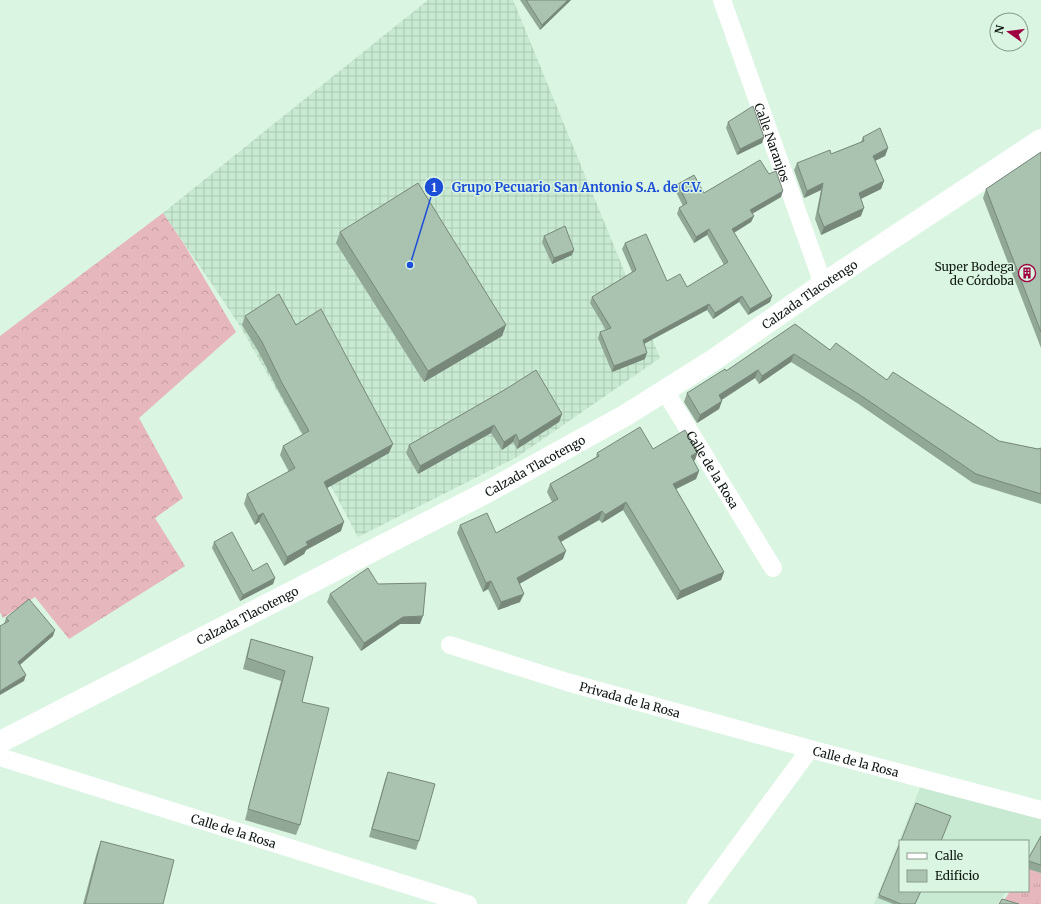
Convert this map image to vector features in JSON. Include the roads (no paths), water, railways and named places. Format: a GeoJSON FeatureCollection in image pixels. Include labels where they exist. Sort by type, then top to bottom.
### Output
{"type":"FeatureCollection","features":[{"type":"Feature","properties":{"kind":"street","name":"Calle Naranjos"},"geometry":{"type":"LineString","coordinates":[[722,0],[823,284]]}},
{"type":"Feature","properties":{"kind":"street","name":"Calzada Tlacotengo"},"geometry":{"type":"LineString","coordinates":[[0,742],[487,492],[626,416],[716,359],[823,284],[1041,140]]}},
{"type":"Feature","properties":{"kind":"street","name":"Calle de la Rosa"},"geometry":{"type":"LineString","coordinates":[[665,391],[773,568]]}},
{"type":"Feature","properties":{"kind":"street","name":"Privada de la Rosa"},"geometry":{"type":"LineString","coordinates":[[450,645],[567,682],[810,749]]}},
{"type":"Feature","properties":{"kind":"street","name":"Calle de la Rosa"},"geometry":{"type":"LineString","coordinates":[[696,904],[810,749],[1041,810]]}},
{"type":"Feature","properties":{"kind":"street","name":"Calle de la Rosa"},"geometry":{"type":"LineString","coordinates":[[0,758],[468,904]]}},
{"type":"Feature","properties":{"kind":"place","name":"Grupo Pecuario San Antonio S.A. de C.V."},"geometry":{"type":"Point","coordinates":[410,265]}},
{"type":"Feature","properties":{"kind":"place","name":"Super Bodega de Córdoba"},"geometry":{"type":"Point","coordinates":[1027,273]}}]}
